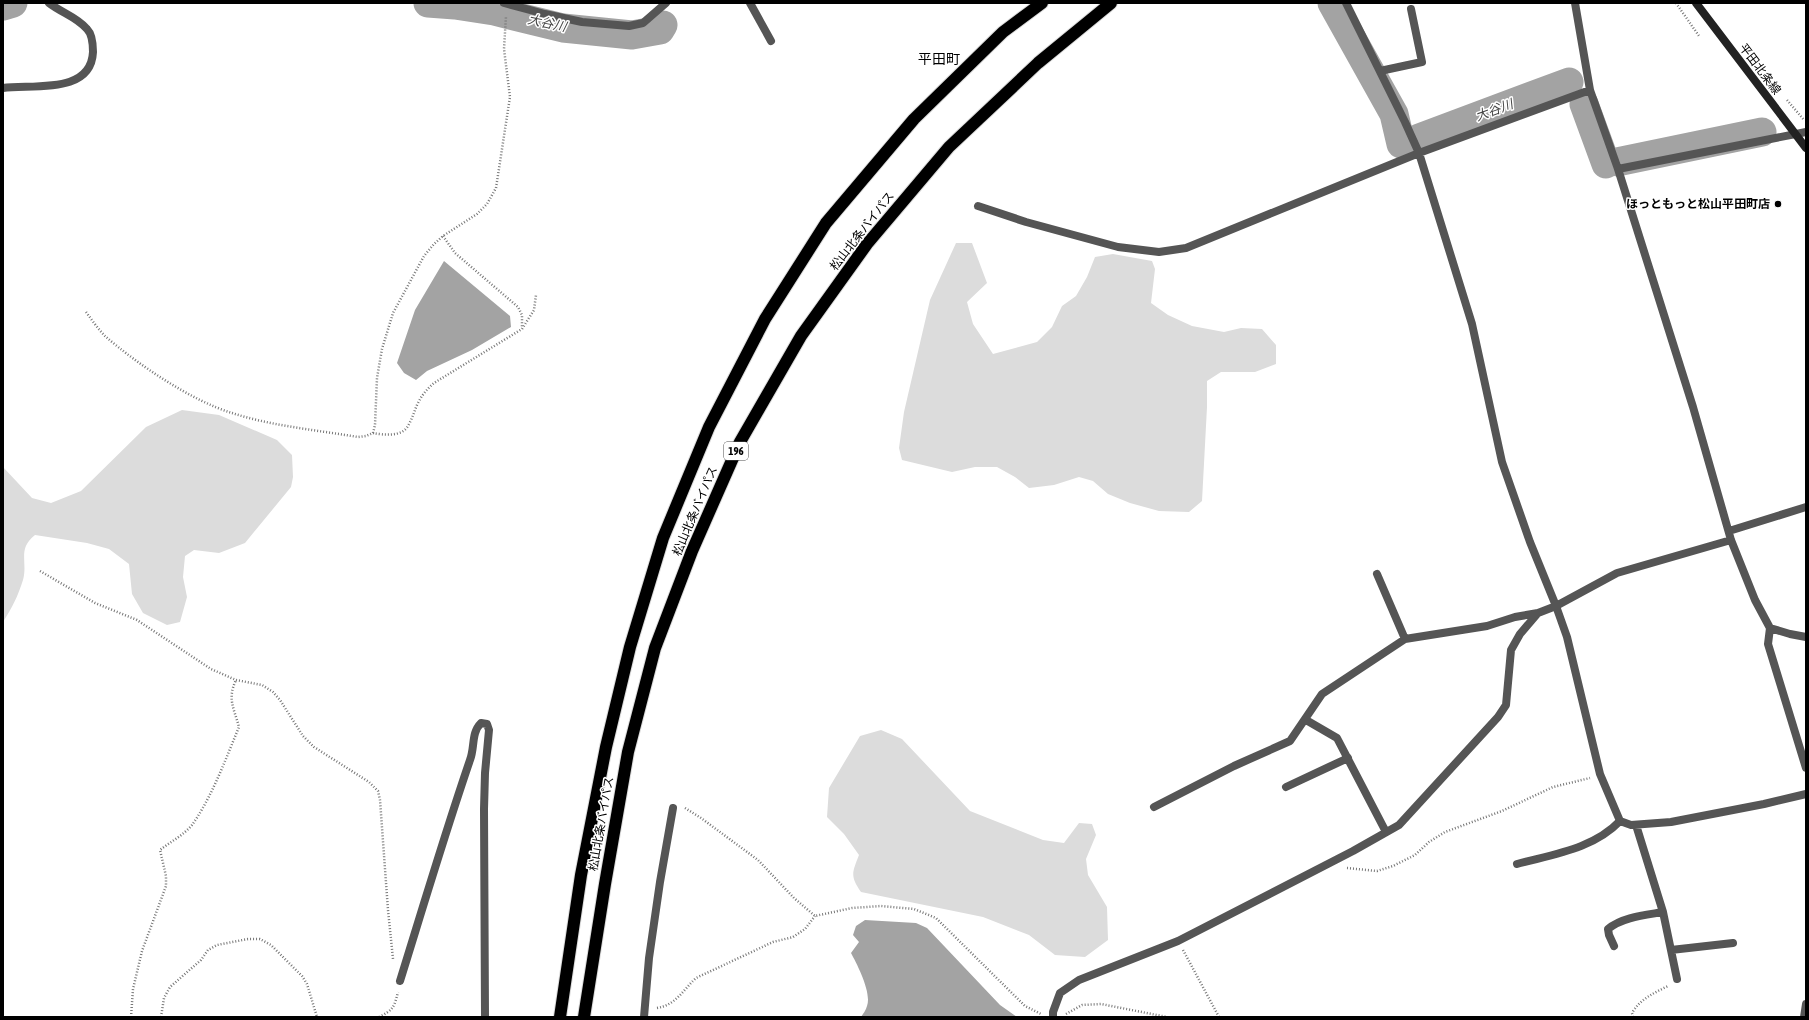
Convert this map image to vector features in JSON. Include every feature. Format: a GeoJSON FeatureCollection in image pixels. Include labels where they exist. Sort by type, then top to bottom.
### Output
{"type":"FeatureCollection","features":[{"type":"Feature","properties":{"kind":"highway","name":"松山北条バイパス"},"geometry":{"type":"LineString","coordinates":[[560,1017],[582,867],[606,747],[630,647],[663,538],[709,427],[765,319],[826,223],[914,119],[1003,32],[1042,3]]}},
{"type":"Feature","properties":{"kind":"highway","name":"松山北条バイパス"},"geometry":{"type":"LineString","coordinates":[[584,1017],[603,891],[628,752],[655,648],[692,551],[740,442],[801,336],[867,244],[949,147],[1038,63],[1111,3]]}},
{"type":"Feature","properties":{"kind":"main road","name":"平田北条線"},"geometry":{"type":"LineString","coordinates":[[1696,3],[1806,148]]}},
{"type":"Feature","properties":{"kind":"street"},"geometry":{"type":"LineString","coordinates":[[3,88],[54,86],[69,83],[84,75],[92,60],[93,45],[88,30],[76,18],[61,12],[49,3]]}},
{"type":"Feature","properties":{"kind":"street"},"geometry":{"type":"LineString","coordinates":[[506,3],[545,14],[582,22],[630,26],[643,23],[666,3]]}},
{"type":"Feature","properties":{"kind":"street"},"geometry":{"type":"LineString","coordinates":[[750,3],[771,41]]}},
{"type":"Feature","properties":{"kind":"street"},"geometry":{"type":"LineString","coordinates":[[1346,3],[1419,153],[1472,324],[1502,462],[1530,542],[1567,637],[1600,774],[1620,821],[1631,825],[1671,822],[1764,804],[1806,794]]}},
{"type":"Feature","properties":{"kind":"street"},"geometry":{"type":"LineString","coordinates":[[1575,3],[1590,90],[1618,169],[1693,407],[1732,540],[1755,600],[1770,628],[1768,644],[1806,768]]}},
{"type":"Feature","properties":{"kind":"street"},"geometry":{"type":"LineString","coordinates":[[1380,71],[1422,62],[1411,9]]}},
{"type":"Feature","properties":{"kind":"street"},"geometry":{"type":"LineString","coordinates":[[978,206],[1026,222],[1118,247],[1159,252],[1186,248],[1419,153],[1590,90]]}},
{"type":"Feature","properties":{"kind":"street"},"geometry":{"type":"LineString","coordinates":[[1618,169],[1794,133],[1806,132]]}},
{"type":"Feature","properties":{"kind":"street"},"geometry":{"type":"LineString","coordinates":[[1729,531],[1806,507]]}},
{"type":"Feature","properties":{"kind":"street"},"geometry":{"type":"LineString","coordinates":[[1154,807],[1234,766],[1290,741],[1306,720],[1322,694],[1405,638],[1487,626],[1515,617],[1538,613],[1556,606],[1617,573],[1732,540]]}},
{"type":"Feature","properties":{"kind":"street"},"geometry":{"type":"LineString","coordinates":[[1377,574],[1405,638]]}},
{"type":"Feature","properties":{"kind":"street"},"geometry":{"type":"LineString","coordinates":[[1053,1017],[1053,1012],[1060,993],[1079,980],[1178,941],[1399,825],[1498,717],[1506,705],[1511,650],[1520,634],[1538,613]]}},
{"type":"Feature","properties":{"kind":"street"},"geometry":{"type":"LineString","coordinates":[[1770,628],[1806,637]]}},
{"type":"Feature","properties":{"kind":"street"},"geometry":{"type":"LineString","coordinates":[[1306,720],[1337,738],[1386,832]]}},
{"type":"Feature","properties":{"kind":"street"},"geometry":{"type":"LineString","coordinates":[[400,981],[451,814],[472,757],[476,728],[481,723],[487,724],[489,730],[485,773],[484,809],[485,1017]]}},
{"type":"Feature","properties":{"kind":"street"},"geometry":{"type":"LineString","coordinates":[[1286,788],[1348,758]]}},
{"type":"Feature","properties":{"kind":"street"},"geometry":{"type":"LineString","coordinates":[[645,1013],[649,958],[673,808]]}},
{"type":"Feature","properties":{"kind":"street"},"geometry":{"type":"LineString","coordinates":[[1517,864],[1593,842],[1612,829],[1620,821]]}},
{"type":"Feature","properties":{"kind":"street"},"geometry":{"type":"LineString","coordinates":[[1636,825],[1663,912],[1677,979]]}},
{"type":"Feature","properties":{"kind":"street"},"geometry":{"type":"LineString","coordinates":[[1614,946],[1609,936],[1608,929],[1612,925],[1637,917],[1663,912]]}},
{"type":"Feature","properties":{"kind":"street"},"geometry":{"type":"LineString","coordinates":[[1671,950],[1733,943]]}},
{"type":"Feature","properties":{"kind":"street"},"geometry":{"type":"LineString","coordinates":[[1804,1017],[1806,1004]]}},
{"type":"Feature","properties":{"kind":"path"},"geometry":{"type":"LineString","coordinates":[[373,432],[375,425],[377,378],[382,349],[393,313],[424,256],[443,236],[477,214],[487,204],[496,188],[510,97],[504,49],[506,3]]}},
{"type":"Feature","properties":{"kind":"path"},"geometry":{"type":"LineString","coordinates":[[1676,3],[1698,36]]}},
{"type":"Feature","properties":{"kind":"path"},"geometry":{"type":"LineString","coordinates":[[443,236],[455,253],[518,307],[522,314],[522,329]]}},
{"type":"Feature","properties":{"kind":"path"},"geometry":{"type":"LineString","coordinates":[[86,312],[104,335],[152,372],[195,397],[231,413],[279,424],[358,437],[366,436],[373,432],[393,434],[402,431],[407,427],[425,391],[434,382],[522,329],[534,310],[536,294]]}},
{"type":"Feature","properties":{"kind":"path"},"geometry":{"type":"LineString","coordinates":[[40,571],[95,603],[136,620],[212,669],[236,680],[262,685],[273,692],[280,700],[303,736],[314,747],[369,782],[378,791],[393,959],[400,981],[394,1006],[389,1012],[379,1017]]}},
{"type":"Feature","properties":{"kind":"path"},"geometry":{"type":"LineString","coordinates":[[132,1017],[133,989],[142,951],[166,886],[166,876],[160,850],[190,826],[201,811],[220,770],[239,727],[231,700],[231,690],[236,680]]}},
{"type":"Feature","properties":{"kind":"path"},"geometry":{"type":"LineString","coordinates":[[1331,862],[1360,870],[1377,871],[1393,866],[1414,855],[1429,842],[1445,832],[1502,811],[1553,787],[1576,782],[1600,774]]}},
{"type":"Feature","properties":{"kind":"path"},"geometry":{"type":"LineString","coordinates":[[673,808],[687,809],[758,860],[794,898],[815,916]]}},
{"type":"Feature","properties":{"kind":"path"},"geometry":{"type":"LineString","coordinates":[[645,1013],[667,1006],[680,997],[696,978],[773,942],[793,937],[805,929],[815,916],[852,908],[881,906],[914,909],[936,918],[1025,1006],[1043,1015]]}},
{"type":"Feature","properties":{"kind":"path"},"geometry":{"type":"LineString","coordinates":[[162,1017],[164,998],[170,987],[201,960],[208,950],[217,945],[248,939],[260,939],[271,945],[302,976],[317,1017]]}},
{"type":"Feature","properties":{"kind":"path"},"geometry":{"type":"LineString","coordinates":[[1178,941],[1219,1017]]}},
{"type":"Feature","properties":{"kind":"path"},"geometry":{"type":"LineString","coordinates":[[1633,1017],[1632,1013],[1636,1006],[1649,995],[1675,983],[1677,979]]}},
{"type":"Feature","properties":{"kind":"path"},"geometry":{"type":"LineString","coordinates":[[1062,1017],[1082,1005],[1101,1004],[1167,1017]]}},
{"type":"Feature","properties":{"kind":"shaded area"},"geometry":{"type":"Polygon","coordinates":[[[956,243],[972,243],[987,283],[967,302],[973,324],[993,354],[1037,342],[1052,327],[1062,306],[1076,296],[1087,277],[1095,257],[1113,254],[1152,261],[1155,269],[1151,303],[1168,315],[1192,326],[1224,332],[1241,328],[1262,329],[1276,345],[1276,364],[1255,372],[1221,372],[1207,381],[1202,501],[1189,512],[1159,511],[1130,503],[1108,494],[1093,481],[1079,477],[1054,485],[1029,488],[1015,477],[997,467],[975,467],[952,472],[902,460],[899,448],[904,412],[930,300],[956,243]]]}},
{"type":"Feature","properties":{"kind":"shaded area"},"geometry":{"type":"Polygon","coordinates":[[[444,261],[510,316],[511,327],[472,350],[427,371],[416,380],[404,373],[397,363],[415,310],[444,261]]]}},
{"type":"Feature","properties":{"kind":"shaded area"},"geometry":{"type":"Polygon","coordinates":[[[182,410],[219,415],[277,440],[292,455],[293,477],[291,487],[245,543],[219,553],[194,550],[185,556],[183,577],[187,597],[180,622],[167,625],[143,613],[132,594],[129,564],[109,549],[87,543],[35,535],[26,545],[23,580],[14,602],[3,622],[3,467],[32,498],[51,503],[81,491],[146,427],[182,410]]]}},
{"type":"Feature","properties":{"kind":"shaded area"},"geometry":{"type":"Polygon","coordinates":[[[881,730],[902,739],[970,811],[1043,840],[1064,843],[1079,823],[1092,824],[1096,835],[1086,859],[1088,875],[1107,907],[1108,940],[1085,957],[1055,955],[1029,935],[983,917],[861,892],[855,882],[853,874],[859,855],[844,834],[827,817],[829,788],[860,736],[881,730]]]}},
{"type":"Feature","properties":{"kind":"shaded area"},"geometry":{"type":"Polygon","coordinates":[[[865,920],[916,923],[927,928],[1000,1005],[1017,1017],[861,1017],[867,1006],[868,1000],[866,986],[851,953],[859,942],[853,935],[856,926],[865,920]]]}},
{"type":"Feature","properties":{"kind":"waterway","name":"大谷川"},"geometry":{"type":"LineString","coordinates":[[3,6],[13,3]]}},
{"type":"Feature","properties":{"kind":"waterway","name":"大谷川"},"geometry":{"type":"LineString","coordinates":[[428,3],[455,5],[494,11],[563,28],[632,35],[660,30],[663,25]]}},
{"type":"Feature","properties":{"kind":"waterway","name":"大谷川"},"geometry":{"type":"LineString","coordinates":[[1332,3],[1394,114],[1401,144]]}},
{"type":"Feature","properties":{"kind":"waterway","name":"大谷川"},"geometry":{"type":"LineString","coordinates":[[1419,138],[1569,82]]}},
{"type":"Feature","properties":{"kind":"waterway","name":"大谷川"},"geometry":{"type":"LineString","coordinates":[[1584,104],[1606,164]]}},
{"type":"Feature","properties":{"kind":"waterway","name":"大谷川"},"geometry":{"type":"LineString","coordinates":[[1617,162],[1762,132]]}},
{"type":"Feature","properties":{"kind":"place","name":"ほっともっと松山平田町店"},"geometry":{"type":"Point","coordinates":[1778,204]}},
{"type":"Feature","properties":{"kind":"district","name":"平田町"},"geometry":{"type":"Point","coordinates":[939,59]}}]}
